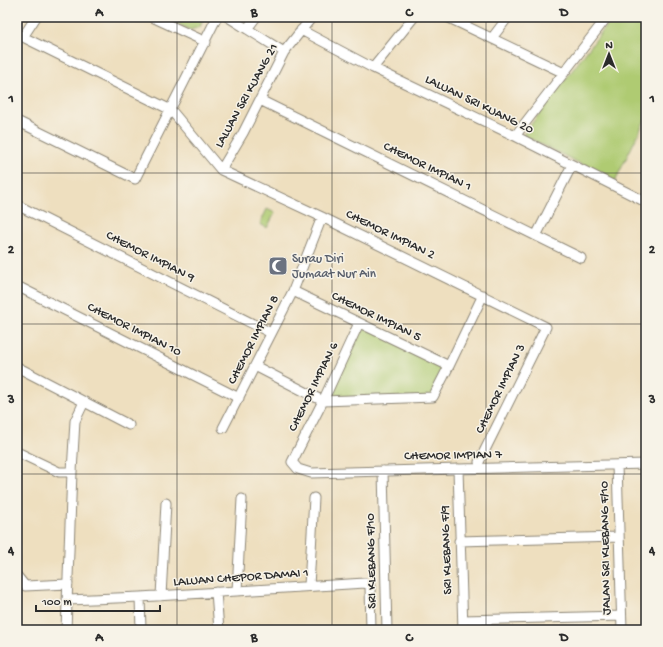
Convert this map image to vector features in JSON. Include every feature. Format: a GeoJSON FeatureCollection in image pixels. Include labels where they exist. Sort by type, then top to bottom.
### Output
{"type":"FeatureCollection","features":[{"type":"Feature","properties":{"kind":"street"},"geometry":{"type":"LineString","coordinates":[[36,17],[20,36],[171,110],[221,170]]}},
{"type":"Feature","properties":{"kind":"street"},"geometry":{"type":"LineString","coordinates":[[152,17],[206,42]]}},
{"type":"Feature","properties":{"kind":"street"},"geometry":{"type":"LineString","coordinates":[[17,121],[135,179],[206,42],[217,17]]}},
{"type":"Feature","properties":{"kind":"street"},"geometry":{"type":"LineString","coordinates":[[228,17],[284,52]]}},
{"type":"Feature","properties":{"kind":"street"},"geometry":{"type":"LineString","coordinates":[[247,29],[256,17]]}},
{"type":"Feature","properties":{"kind":"street","name":"LALUAN SRI KUANG 21"},"geometry":{"type":"LineString","coordinates":[[221,170],[260,100],[284,52],[312,17]]}},
{"type":"Feature","properties":{"kind":"street"},"geometry":{"type":"LineString","coordinates":[[373,68],[414,17]]}},
{"type":"Feature","properties":{"kind":"street"},"geometry":{"type":"LineString","coordinates":[[447,17],[564,73]]}},
{"type":"Feature","properties":{"kind":"street"},"geometry":{"type":"LineString","coordinates":[[492,38],[508,17]]}},
{"type":"Feature","properties":{"kind":"street"},"geometry":{"type":"LineString","coordinates":[[515,136],[607,17]]}},
{"type":"Feature","properties":{"kind":"street","name":"LALUAN SRI KUANG 20"},"geometry":{"type":"LineString","coordinates":[[301,30],[373,68],[515,136],[646,202]]}},
{"type":"Feature","properties":{"kind":"street","name":"CHEMOR IMPIAN 1"},"geometry":{"type":"LineString","coordinates":[[260,100],[582,258]]}},
{"type":"Feature","properties":{"kind":"street"},"geometry":{"type":"LineString","coordinates":[[536,236],[572,165]]}},
{"type":"Feature","properties":{"kind":"street","name":"CHEMOR IMPIAN 2"},"geometry":{"type":"LineString","coordinates":[[221,170],[322,217],[546,327]]}},
{"type":"Feature","properties":{"kind":"street","name":"CHEMOR IMPIAN 9"},"geometry":{"type":"LineString","coordinates":[[17,205],[272,333]]}},
{"type":"Feature","properties":{"kind":"street","name":"CHEMOR IMPIAN 8"},"geometry":{"type":"LineString","coordinates":[[223,428],[293,291],[322,217]]}},
{"type":"Feature","properties":{"kind":"street","name":"CHEMOR IMPIAN 10"},"geometry":{"type":"LineString","coordinates":[[17,286],[239,398]]}},
{"type":"Feature","properties":{"kind":"street","name":"CHEMOR IMPIAN 5"},"geometry":{"type":"LineString","coordinates":[[293,291],[449,366]]}},
{"type":"Feature","properties":{"kind":"street"},"geometry":{"type":"LineString","coordinates":[[255,366],[323,401],[433,397],[482,295]]}},
{"type":"Feature","properties":{"kind":"street","name":"CHEMOR IMPIAN 6"},"geometry":{"type":"LineString","coordinates":[[292,462],[323,401],[359,323]]}},
{"type":"Feature","properties":{"kind":"street","name":"CHEMOR IMPIAN 3"},"geometry":{"type":"LineString","coordinates":[[479,462],[546,327]]}},
{"type":"Feature","properties":{"kind":"street"},"geometry":{"type":"LineString","coordinates":[[17,367],[128,425]]}},
{"type":"Feature","properties":{"kind":"street"},"geometry":{"type":"LineString","coordinates":[[66,630],[75,421],[84,402]]}},
{"type":"Feature","properties":{"kind":"street"},"geometry":{"type":"LineString","coordinates":[[17,452],[59,472],[72,472]]}},
{"type":"Feature","properties":{"kind":"street","name":"CHEMOR IMPIAN 7"},"geometry":{"type":"LineString","coordinates":[[292,462],[298,469],[311,473],[646,464]]}},
{"type":"Feature","properties":{"kind":"street","name":"JALAN SRI KLEBANG F/10"},"geometry":{"type":"LineString","coordinates":[[617,465],[622,630]]}},
{"type":"Feature","properties":{"kind":"street","name":"SRI KLEBANG F/9"},"geometry":{"type":"LineString","coordinates":[[458,469],[463,630]]}},
{"type":"Feature","properties":{"kind":"street","name":"SRI KLEBANG F/10"},"geometry":{"type":"LineString","coordinates":[[383,471],[387,630]]}},
{"type":"Feature","properties":{"kind":"street"},"geometry":{"type":"LineString","coordinates":[[309,586],[314,498]]}},
{"type":"Feature","properties":{"kind":"street"},"geometry":{"type":"LineString","coordinates":[[237,591],[242,499]]}},
{"type":"Feature","properties":{"kind":"street"},"geometry":{"type":"LineString","coordinates":[[160,596],[166,503]]}},
{"type":"Feature","properties":{"kind":"street"},"geometry":{"type":"LineString","coordinates":[[460,541],[619,537]]}},
{"type":"Feature","properties":{"kind":"street"},"geometry":{"type":"LineString","coordinates":[[17,576],[25,586],[68,584]]}},
{"type":"Feature","properties":{"kind":"street","name":"LALUAN CHEPOR DAMAI 1"},"geometry":{"type":"LineString","coordinates":[[68,600],[368,584],[370,586],[371,630]]}},
{"type":"Feature","properties":{"kind":"street"},"geometry":{"type":"LineString","coordinates":[[216,592],[219,630]]}},
{"type":"Feature","properties":{"kind":"street"},"geometry":{"type":"LineString","coordinates":[[140,597],[141,630]]}},
{"type":"Feature","properties":{"kind":"street"},"geometry":{"type":"LineString","coordinates":[[463,620],[621,616]]}},
{"type":"Feature","properties":{"kind":"green space"},"geometry":{"type":"Polygon","coordinates":[[[163,17],[204,17],[200,27],[190,30],[163,17]]]}},
{"type":"Feature","properties":{"kind":"green space"},"geometry":{"type":"Polygon","coordinates":[[[613,17],[646,17],[646,118],[615,181],[523,135],[613,17]]]}},
{"type":"Feature","properties":{"kind":"green space"},"geometry":{"type":"Polygon","coordinates":[[[267,209],[275,213],[267,228],[260,224],[267,209]]]}},
{"type":"Feature","properties":{"kind":"green space"},"geometry":{"type":"Polygon","coordinates":[[[359,323],[449,366],[433,397],[323,401],[359,323]]]}},
{"type":"Feature","properties":{"kind":"place","name":"Surau Diri Jumaat Nur Ain"},"geometry":{"type":"Point","coordinates":[278,266]}}]}
